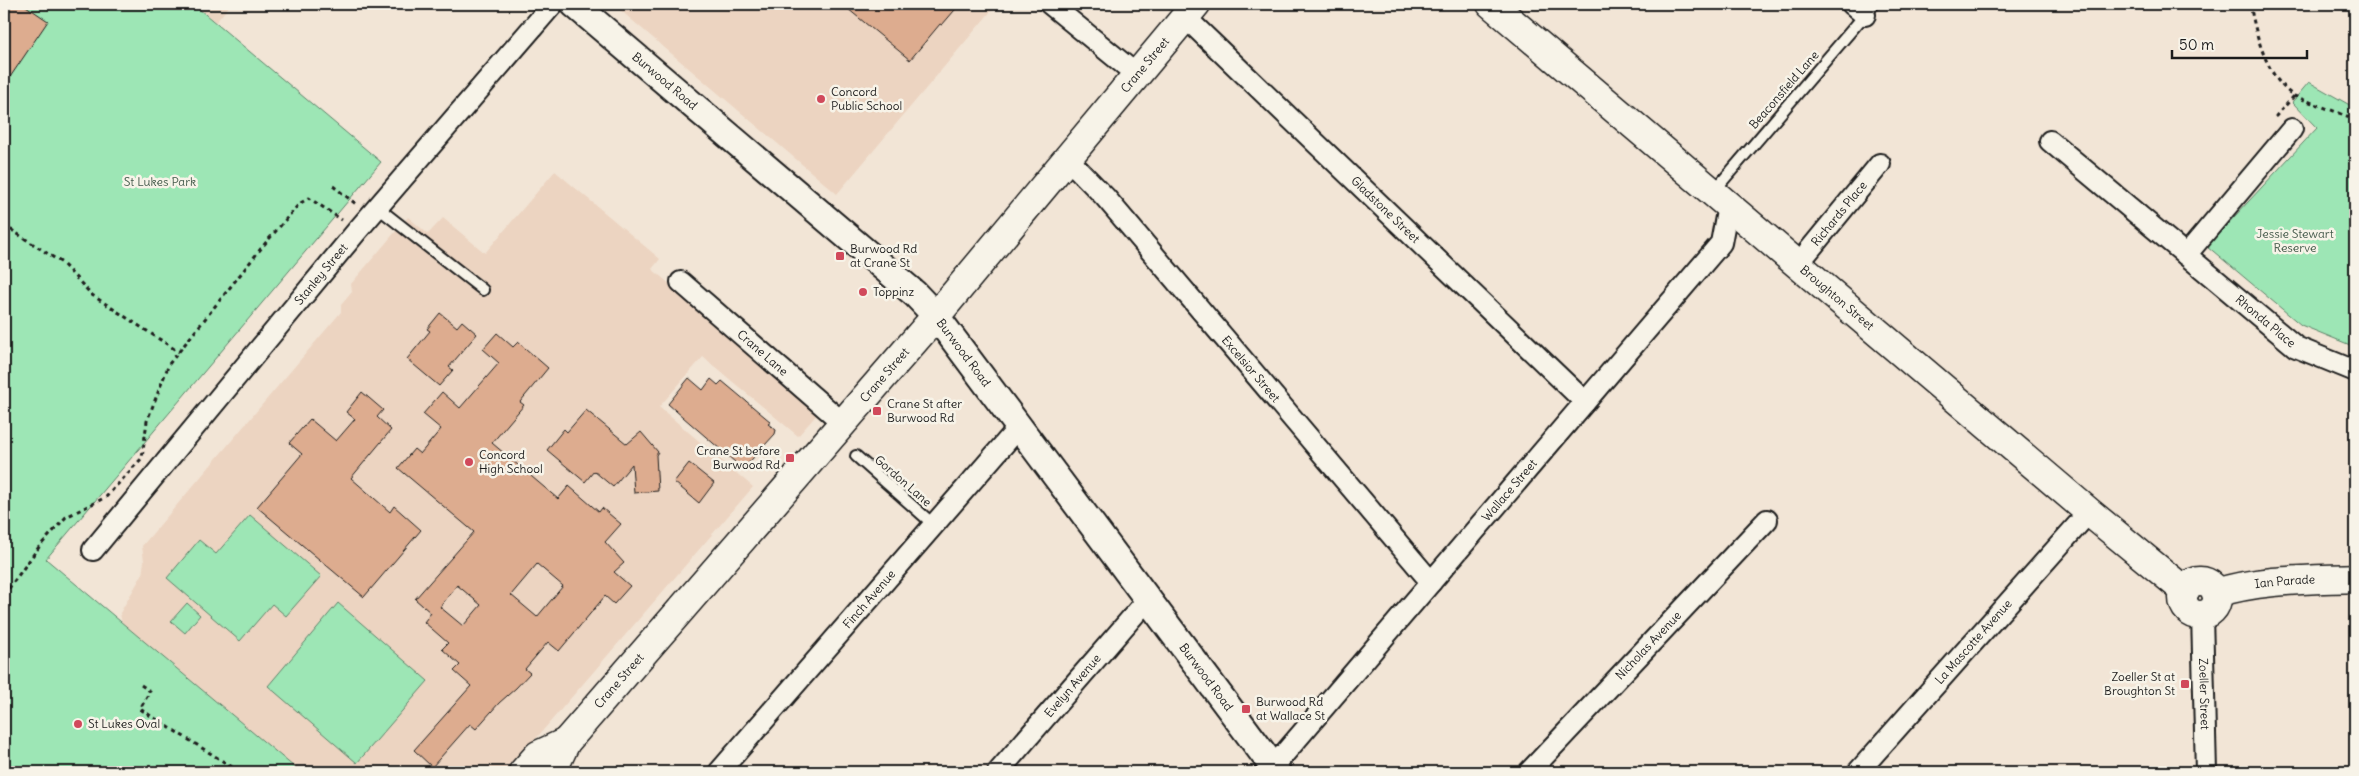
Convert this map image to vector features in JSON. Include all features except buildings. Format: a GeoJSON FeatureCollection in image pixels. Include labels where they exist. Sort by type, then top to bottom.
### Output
{"type":"FeatureCollection","features":[{"type":"Feature","properties":{"kind":"main road","name":"Broughton Street"},"geometry":{"type":"LineString","coordinates":[[1491,4],[2089,512],[2185,591]]}},
{"type":"Feature","properties":{"kind":"main road","name":"Crane Street"},"geometry":{"type":"LineString","coordinates":[[552,772],[566,742],[936,316],[1191,11]]}},
{"type":"Feature","properties":{"kind":"main road","name":"Ian Parade"},"geometry":{"type":"LineString","coordinates":[[2216,592],[2284,582],[2355,578]]}},
{"type":"Feature","properties":{"kind":"main road"},"geometry":{"type":"LineString","coordinates":[[2198,581],[2210,584],[2216,592],[2215,608],[2202,615],[2192,613],[2185,606],[2185,591],[2188,586],[2198,581]]}},
{"type":"Feature","properties":{"kind":"main road","name":"Crane Street"},"geometry":{"type":"LineString","coordinates":[[523,772],[538,756],[566,742]]}},
{"type":"Feature","properties":{"kind":"street","name":"Stanley Street"},"geometry":{"type":"LineString","coordinates":[[93,550],[357,230],[553,4]]}},
{"type":"Feature","properties":{"kind":"street","name":"Burwood Road"},"geometry":{"type":"LineString","coordinates":[[574,4],[915,294],[936,316],[1275,769]]}},
{"type":"Feature","properties":{"kind":"street"},"geometry":{"type":"LineString","coordinates":[[1050,4],[1137,75]]}},
{"type":"Feature","properties":{"kind":"street","name":"Gladstone Street"},"geometry":{"type":"LineString","coordinates":[[1191,11],[1585,402]]}},
{"type":"Feature","properties":{"kind":"street"},"geometry":{"type":"LineString","coordinates":[[2186,255],[2292,129]]}},
{"type":"Feature","properties":{"kind":"street","name":"Rhonda Place"},"geometry":{"type":"LineString","coordinates":[[2050,141],[2296,347],[2355,371]]}},
{"type":"Feature","properties":{"kind":"street","name":"Excelsior Street"},"geometry":{"type":"LineString","coordinates":[[1067,158],[1105,197],[1431,582]]}},
{"type":"Feature","properties":{"kind":"street","name":"Richards Place"},"geometry":{"type":"LineString","coordinates":[[1798,264],[1880,164]]}},
{"type":"Feature","properties":{"kind":"street","name":"Wallace Street"},"geometry":{"type":"LineString","coordinates":[[1275,769],[1431,582],[1721,242],[1720,199]]}},
{"type":"Feature","properties":{"kind":"street","name":"Crane Lane"},"geometry":{"type":"LineString","coordinates":[[681,282],[843,423]]}},
{"type":"Feature","properties":{"kind":"street","name":"Finch Avenue"},"geometry":{"type":"LineString","coordinates":[[719,772],[1019,427]]}},
{"type":"Feature","properties":{"kind":"street","name":"La Mascotte Avenue"},"geometry":{"type":"LineString","coordinates":[[1858,772],[2089,512]]}},
{"type":"Feature","properties":{"kind":"street","name":"Nicholas Avenue"},"geometry":{"type":"LineString","coordinates":[[1529,772],[1767,520]]}},
{"type":"Feature","properties":{"kind":"street","name":"Evelyn Avenue"},"geometry":{"type":"LineString","coordinates":[[998,772],[1148,599]]}},
{"type":"Feature","properties":{"kind":"street","name":"Zoeller Street"},"geometry":{"type":"LineString","coordinates":[[2202,615],[2206,772]]}},
{"type":"Feature","properties":{"kind":"lane","name":"Beaconsfield Lane"},"geometry":{"type":"LineString","coordinates":[[1720,199],[1864,8]]}},
{"type":"Feature","properties":{"kind":"lane"},"geometry":{"type":"LineString","coordinates":[[374,211],[483,290]]}},
{"type":"Feature","properties":{"kind":"lane","name":"Gordon Lane"},"geometry":{"type":"LineString","coordinates":[[856,456],[934,525]]}},
{"type":"Feature","properties":{"kind":"path"},"geometry":{"type":"LineString","coordinates":[[2250,4],[2262,50],[2286,90],[2294,96],[2355,118]]}},
{"type":"Feature","properties":{"kind":"path"},"geometry":{"type":"LineString","coordinates":[[333,186],[374,211]]}},
{"type":"Feature","properties":{"kind":"path"},"geometry":{"type":"LineString","coordinates":[[4,595],[39,547],[66,517],[106,497],[142,458],[147,421],[169,364],[298,204],[309,198],[357,230]]}},
{"type":"Feature","properties":{"kind":"path"},"geometry":{"type":"LineString","coordinates":[[4,225],[62,264],[92,295],[179,352]]}},
{"type":"Feature","properties":{"kind":"path"},"geometry":{"type":"LineString","coordinates":[[142,684],[150,691],[140,709],[240,772]]}},
{"type":"Feature","properties":{"kind":"shaded area"},"geometry":{"type":"Polygon","coordinates":[[[194,4],[231,4],[216,22],[194,4]]]}},
{"type":"Feature","properties":{"kind":"shaded area","name":"Concord Public School"},"geometry":{"type":"Polygon","coordinates":[[[613,4],[997,4],[837,194],[613,4]]]}},
{"type":"Feature","properties":{"kind":"shaded area","name":"Concord High School"},"geometry":{"type":"Polygon","coordinates":[[[555,171],[660,259],[652,269],[820,411],[798,436],[703,357],[659,407],[753,487],[507,772],[300,772],[122,624],[120,613],[142,575],[144,561],[142,546],[341,312],[341,305],[352,292],[351,284],[408,217],[428,234],[443,218],[485,253],[555,171]]]}},
{"type":"Feature","properties":{"kind":"green space","name":"St Lukes Park"},"geometry":{"type":"Polygon","coordinates":[[[4,4],[193,4],[381,162],[46,559],[300,772],[4,772],[4,4]]]}},
{"type":"Feature","properties":{"kind":"green space","name":"Jessie Stewart Reserve"},"geometry":{"type":"Polygon","coordinates":[[[2309,82],[2355,108],[2355,347],[2301,325],[2207,246],[2317,128],[2292,102],[2309,82]]]}},
{"type":"Feature","properties":{"kind":"green space"},"geometry":{"type":"Polygon","coordinates":[[[250,515],[321,576],[286,616],[272,604],[240,641],[167,578],[199,540],[216,554],[250,515]]]}},
{"type":"Feature","properties":{"kind":"green space"},"geometry":{"type":"Polygon","coordinates":[[[187,603],[200,615],[185,633],[171,621],[187,603]]]}},
{"type":"Feature","properties":{"kind":"green space"},"geometry":{"type":"Polygon","coordinates":[[[338,603],[428,681],[357,763],[268,686],[338,603]]]}},
{"type":"Feature","properties":{"kind":"place","name":"Concord Public School"},"geometry":{"type":"Point","coordinates":[821,99]}},
{"type":"Feature","properties":{"kind":"place","name":"Burwood Rd at Crane St"},"geometry":{"type":"Point","coordinates":[840,256]}},
{"type":"Feature","properties":{"kind":"place","name":"Toppinz"},"geometry":{"type":"Point","coordinates":[863,292]}},
{"type":"Feature","properties":{"kind":"place","name":"Crane St after Burwood Rd"},"geometry":{"type":"Point","coordinates":[877,411]}},
{"type":"Feature","properties":{"kind":"place","name":"Crane St before Burwood Rd"},"geometry":{"type":"Point","coordinates":[790,458]}},
{"type":"Feature","properties":{"kind":"place","name":"Concord High School"},"geometry":{"type":"Point","coordinates":[469,462]}},
{"type":"Feature","properties":{"kind":"place","name":"Zoeller St at Broughton St"},"geometry":{"type":"Point","coordinates":[2185,684]}},
{"type":"Feature","properties":{"kind":"place","name":"Burwood Rd at Wallace St"},"geometry":{"type":"Point","coordinates":[1246,709]}},
{"type":"Feature","properties":{"kind":"place","name":"St Lukes Oval"},"geometry":{"type":"Point","coordinates":[78,724]}}]}
